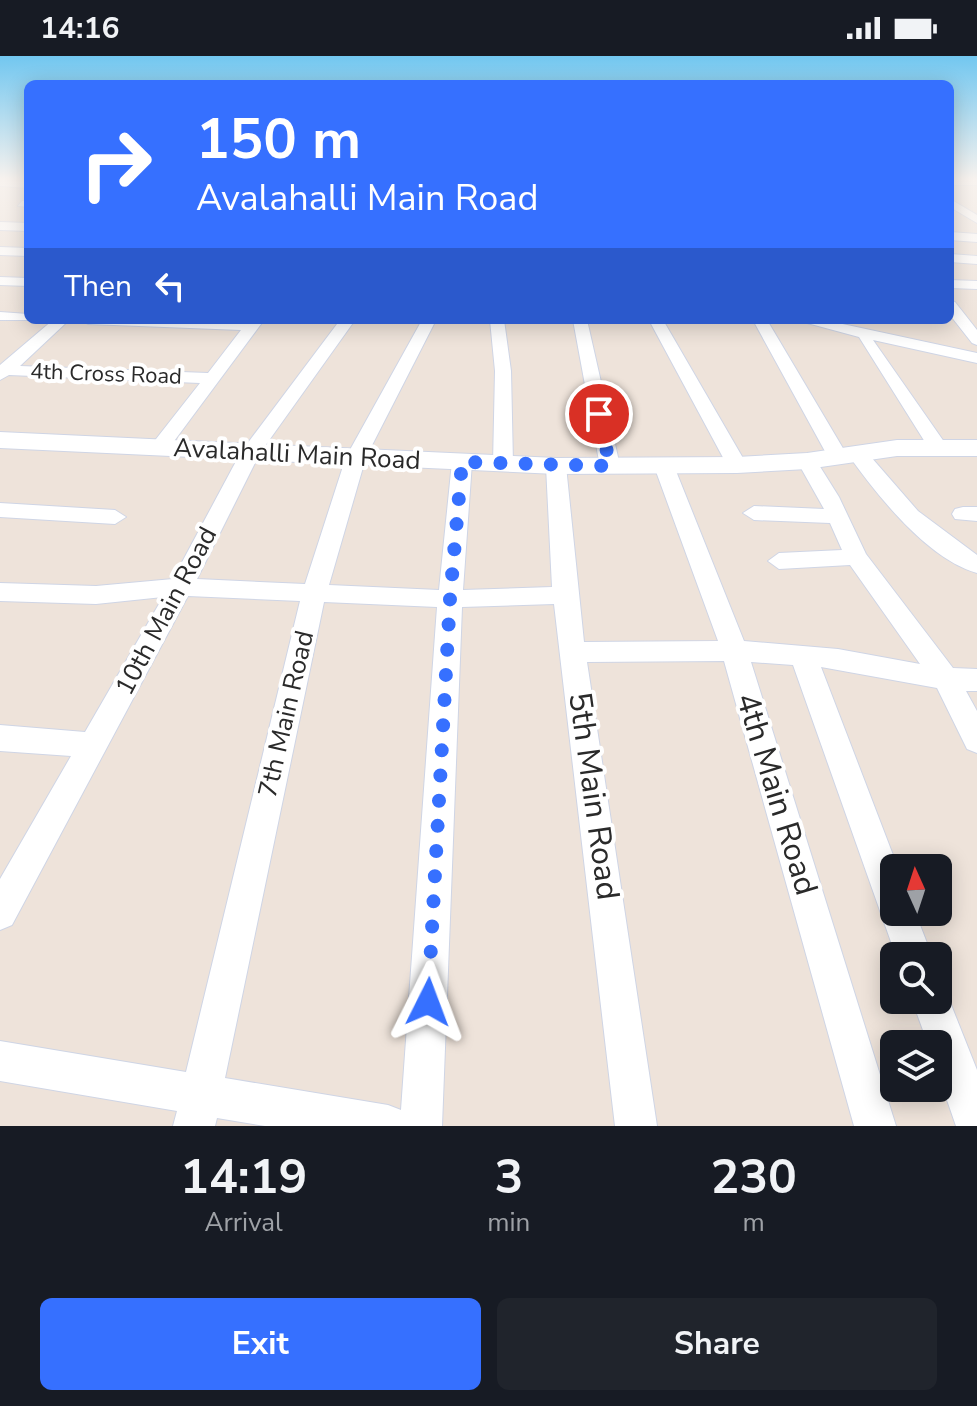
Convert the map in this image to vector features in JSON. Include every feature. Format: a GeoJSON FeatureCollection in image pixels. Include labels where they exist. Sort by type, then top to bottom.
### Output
{"type":"FeatureCollection","features":[{"type":"Feature","properties":{"kind":"street"},"geometry":{"type":"LineString","coordinates":[[954,236],[977,238]]}},
{"type":"Feature","properties":{"kind":"street"},"geometry":{"type":"LineString","coordinates":[[0,251],[24,252]]}},
{"type":"Feature","properties":{"kind":"street"},"geometry":{"type":"LineString","coordinates":[[954,258],[977,260]]}},
{"type":"Feature","properties":{"kind":"street"},"geometry":{"type":"LineString","coordinates":[[0,281],[24,282]]}},
{"type":"Feature","properties":{"kind":"street"},"geometry":{"type":"LineString","coordinates":[[954,284],[977,285]]}},
{"type":"Feature","properties":{"kind":"street"},"geometry":{"type":"LineString","coordinates":[[954,308],[977,312]]}},
{"type":"Feature","properties":{"kind":"street"},"geometry":{"type":"LineString","coordinates":[[954,312],[977,340]]}},
{"type":"Feature","properties":{"kind":"street"},"geometry":{"type":"LineString","coordinates":[[0,316],[24,318]]}},
{"type":"Feature","properties":{"kind":"street"},"geometry":{"type":"LineString","coordinates":[[2,371],[57,324]]}},
{"type":"Feature","properties":{"kind":"street"},"geometry":{"type":"LineString","coordinates":[[159,448],[254,324]]}},
{"type":"Feature","properties":{"kind":"street","name":"10th Main Road"},"geometry":{"type":"LineString","coordinates":[[0,913],[181,587],[251,452],[345,324]]}},
{"type":"Feature","properties":{"kind":"street","name":"7th Main Road"},"geometry":{"type":"LineString","coordinates":[[197,1109],[314,594],[356,457],[427,324]]}},
{"type":"Feature","properties":{"kind":"street"},"geometry":{"type":"LineString","coordinates":[[497,324],[503,371],[503,464]]}},
{"type":"Feature","properties":{"kind":"street"},"geometry":{"type":"LineString","coordinates":[[581,324],[610,466]]}},
{"type":"Feature","properties":{"kind":"street"},"geometry":{"type":"LineString","coordinates":[[658,324],[737,465]]}},
{"type":"Feature","properties":{"kind":"street"},"geometry":{"type":"LineString","coordinates":[[763,324],[847,454],[904,508],[971,557]]}},
{"type":"Feature","properties":{"kind":"street"},"geometry":{"type":"LineString","coordinates":[[821,324],[977,358]]}},
{"type":"Feature","properties":{"kind":"street"},"geometry":{"type":"LineString","coordinates":[[858,329],[937,446]]}},
{"type":"Feature","properties":{"kind":"street","name":"4th Cross Road"},"geometry":{"type":"LineString","coordinates":[[2,371],[213,378]]}},
{"type":"Feature","properties":{"kind":"street","name":"Avalahalli Main Road"},"geometry":{"type":"LineString","coordinates":[[0,440],[556,466],[737,465],[807,461],[937,446],[977,448]]}},
{"type":"Feature","properties":{"kind":"street"},"geometry":{"type":"LineString","coordinates":[[807,461],[856,557],[947,680],[977,740]]}},
{"type":"Feature","properties":{"kind":"street"},"geometry":{"type":"LineString","coordinates":[[421,1126],[450,599],[462,462]]}},
{"type":"Feature","properties":{"kind":"street","name":"5th Main Road"},"geometry":{"type":"LineString","coordinates":[[556,466],[565,595],[636,1126]]}},
{"type":"Feature","properties":{"kind":"street","name":"4th Main Road"},"geometry":{"type":"LineString","coordinates":[[664,466],[734,650],[875,1126]]}},
{"type":"Feature","properties":{"kind":"street"},"geometry":{"type":"LineString","coordinates":[[0,510],[115,517]]}},
{"type":"Feature","properties":{"kind":"street"},"geometry":{"type":"LineString","coordinates":[[754,513],[837,516]]}},
{"type":"Feature","properties":{"kind":"street"},"geometry":{"type":"LineString","coordinates":[[779,561],[856,557]]}},
{"type":"Feature","properties":{"kind":"street"},"geometry":{"type":"LineString","coordinates":[[0,592],[96,595],[181,587],[450,599],[565,595]]}},
{"type":"Feature","properties":{"kind":"street"},"geometry":{"type":"LineString","coordinates":[[574,652],[734,650],[839,659],[947,680],[977,680]]}},
{"type":"Feature","properties":{"kind":"street"},"geometry":{"type":"LineString","coordinates":[[803,655],[880,863]]}},
{"type":"Feature","properties":{"kind":"street"},"geometry":{"type":"LineString","coordinates":[[0,738],[93,745]]}},
{"type":"Feature","properties":{"kind":"street"},"geometry":{"type":"LineString","coordinates":[[936,1014],[977,1125]]}},
{"type":"Feature","properties":{"kind":"street"},"geometry":{"type":"LineString","coordinates":[[0,1061],[197,1109],[388,1126]]}},
{"type":"Feature","properties":{"kind":"route"},"geometry":{"type":"LineString","coordinates":[[428,1002],[450,599],[462,462],[610,466],[599,414]]}}]}
